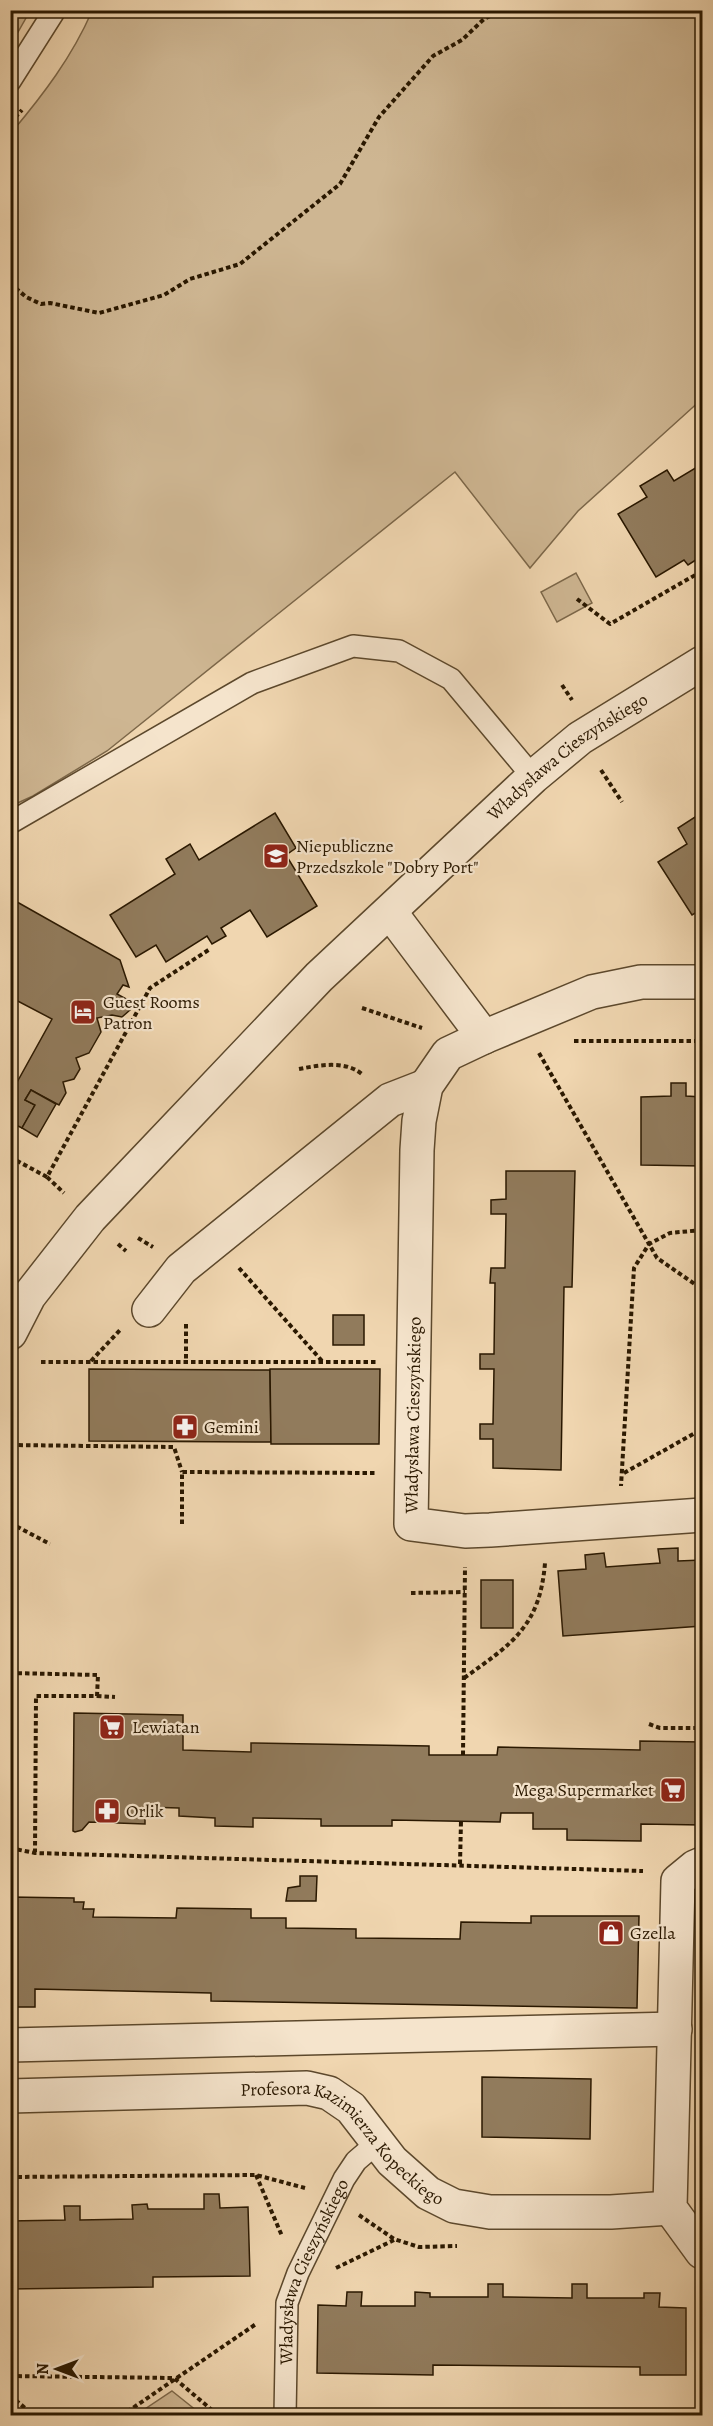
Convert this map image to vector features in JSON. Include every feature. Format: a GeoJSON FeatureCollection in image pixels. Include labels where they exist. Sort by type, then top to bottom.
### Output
{"type":"FeatureCollection","features":[{"type":"Feature","properties":{"kind":"street","name":"Władysława Cieszyńskiego"},"geometry":{"type":"LineString","coordinates":[[10,1333],[29,1296],[90,1218],[320,977],[533,777],[580,738],[702,663]]}},
{"type":"Feature","properties":{"kind":"street"},"geometry":{"type":"LineString","coordinates":[[390,912],[484,1037]]}},
{"type":"Feature","properties":{"kind":"street","name":"Władysława Cieszyńskiego"},"geometry":{"type":"LineString","coordinates":[[702,982],[641,982],[592,992],[448,1054],[426,1086],[418,1122],[417,1150],[411,1524],[465,1531],[702,1515]]}},
{"type":"Feature","properties":{"kind":"street"},"geometry":{"type":"LineString","coordinates":[[149,1310],[181,1269],[390,1100],[426,1086]]}},
{"type":"Feature","properties":{"kind":"street"},"geometry":{"type":"LineString","coordinates":[[702,1864],[678,1881],[670,2208],[702,2252]]}},
{"type":"Feature","properties":{"kind":"street"},"geometry":{"type":"LineString","coordinates":[[10,2044],[675,2029]]}},
{"type":"Feature","properties":{"kind":"street","name":"Profesora Kazimierza Kopeckiego"},"geometry":{"type":"LineString","coordinates":[[10,2096],[307,2088],[329,2093],[351,2108],[392,2161],[428,2193],[454,2206],[490,2212],[611,2212],[670,2208]]}},
{"type":"Feature","properties":{"kind":"lane"},"geometry":{"type":"LineString","coordinates":[[10,81],[55,10]]}},
{"type":"Feature","properties":{"kind":"lane"},"geometry":{"type":"LineString","coordinates":[[10,823],[252,683],[353,646],[399,651],[451,679],[533,777]]}},
{"type":"Feature","properties":{"kind":"lane","name":"Władysława Cieszyńskiego"},"geometry":{"type":"LineString","coordinates":[[285,2415],[292,2288],[344,2179],[356,2161],[377,2143]]}},
{"type":"Feature","properties":{"kind":"path"},"geometry":{"type":"LineString","coordinates":[[10,283],[26,297],[41,304],[50,303],[99,313],[164,295],[190,279],[240,264],[340,184],[379,117],[433,56],[462,40],[484,19],[502,10]]}},
{"type":"Feature","properties":{"kind":"path"},"geometry":{"type":"LineString","coordinates":[[578,599],[610,624],[697,574],[702,584]]}},
{"type":"Feature","properties":{"kind":"path"},"geometry":{"type":"LineString","coordinates":[[10,1157],[47,1178],[150,988],[210,949]]}},
{"type":"Feature","properties":{"kind":"path"},"geometry":{"type":"LineString","coordinates":[[571,1041],[702,1041]]}},
{"type":"Feature","properties":{"kind":"path"},"geometry":{"type":"LineString","coordinates":[[535,1047],[657,1258],[702,1289]]}},
{"type":"Feature","properties":{"kind":"path"},"geometry":{"type":"LineString","coordinates":[[299,1069],[325,1064],[355,1067],[390,1100]]}},
{"type":"Feature","properties":{"kind":"path"},"geometry":{"type":"LineString","coordinates":[[611,1492],[621,1487],[624,1473],[634,1268],[648,1244],[670,1233],[702,1230]]}},
{"type":"Feature","properties":{"kind":"path"},"geometry":{"type":"LineString","coordinates":[[215,1242],[323,1362]]}},
{"type":"Feature","properties":{"kind":"path"},"geometry":{"type":"LineString","coordinates":[[41,1362],[377,1362]]}},
{"type":"Feature","properties":{"kind":"path"},"geometry":{"type":"LineString","coordinates":[[624,1473],[702,1429]]}},
{"type":"Feature","properties":{"kind":"path"},"geometry":{"type":"LineString","coordinates":[[11,1445],[174,1447],[182,1472],[182,1524]]}},
{"type":"Feature","properties":{"kind":"path"},"geometry":{"type":"LineString","coordinates":[[182,1472],[413,1473]]}},
{"type":"Feature","properties":{"kind":"path"},"geometry":{"type":"LineString","coordinates":[[10,1523],[50,1544]]}},
{"type":"Feature","properties":{"kind":"path"},"geometry":{"type":"LineString","coordinates":[[464,1678],[503,1650],[531,1620],[543,1589],[548,1554]]}},
{"type":"Feature","properties":{"kind":"path"},"geometry":{"type":"LineString","coordinates":[[464,1755],[465,1561]]}},
{"type":"Feature","properties":{"kind":"path"},"geometry":{"type":"LineString","coordinates":[[411,1593],[465,1593]]}},
{"type":"Feature","properties":{"kind":"path"},"geometry":{"type":"LineString","coordinates":[[10,1674],[98,1675],[97,1696]]}},
{"type":"Feature","properties":{"kind":"path"},"geometry":{"type":"LineString","coordinates":[[35,1852],[36,1696],[115,1697]]}},
{"type":"Feature","properties":{"kind":"path"},"geometry":{"type":"LineString","coordinates":[[649,1724],[660,1728],[702,1728]]}},
{"type":"Feature","properties":{"kind":"path"},"geometry":{"type":"LineString","coordinates":[[460,1864],[461,1821]]}},
{"type":"Feature","properties":{"kind":"path"},"geometry":{"type":"LineString","coordinates":[[10,1848],[35,1852],[647,1871]]}},
{"type":"Feature","properties":{"kind":"path"},"geometry":{"type":"LineString","coordinates":[[256,2175],[292,2288]]}},
{"type":"Feature","properties":{"kind":"path"},"geometry":{"type":"LineString","coordinates":[[121,2415],[174,2378],[292,2288],[394,2239]]}},
{"type":"Feature","properties":{"kind":"path"},"geometry":{"type":"LineString","coordinates":[[10,2376],[174,2378],[219,2415]]}},
{"type":"Feature","properties":{"kind":"path"},"geometry":{"type":"LineString","coordinates":[[10,2395],[34,2415]]}},
{"type":"Feature","properties":{"kind":"shaded area"},"geometry":{"type":"Polygon","coordinates":[[[19,10],[30,11],[18,32],[11,26],[11,20],[19,10]]]}},
{"type":"Feature","properties":{"kind":"shaded area"},"geometry":{"type":"Polygon","coordinates":[[[92,11],[702,11],[702,399],[578,511],[530,568],[455,472],[107,751],[33,796],[11,806],[11,133],[56,75],[92,11]]]}},
{"type":"Feature","properties":{"kind":"shaded area"},"geometry":{"type":"Polygon","coordinates":[[[576,573],[592,603],[557,622],[541,592],[576,573]]]}},
{"type":"Feature","properties":{"kind":"shaded area"},"geometry":{"type":"Polygon","coordinates":[[[172,2391],[202,2415],[136,2415],[172,2391]]]}},
{"type":"Feature","properties":{"kind":"building"},"geometry":{"type":"Polygon","coordinates":[[[702,464],[702,556],[688,565],[684,560],[656,577],[618,514],[647,497],[640,486],[667,470],[674,481],[702,464]]]}},
{"type":"Feature","properties":{"kind":"building"},"geometry":{"type":"Polygon","coordinates":[[[275,813],[296,848],[286,855],[317,906],[267,937],[250,910],[221,928],[226,936],[212,944],[207,936],[166,962],[156,945],[136,957],[110,915],[175,874],[166,859],[190,844],[199,860],[275,813]]]}},
{"type":"Feature","properties":{"kind":"building"},"geometry":{"type":"Polygon","coordinates":[[[695,817],[702,828],[702,909],[692,915],[658,862],[687,844],[678,828],[695,817]]]}},
{"type":"Feature","properties":{"kind":"building","name":"Guest Rooms Patron"},"geometry":{"type":"Polygon","coordinates":[[[10,898],[120,960],[129,987],[123,985],[117,994],[128,1000],[130,1010],[122,1017],[112,1015],[97,1018],[101,1032],[89,1053],[76,1058],[80,1069],[74,1079],[63,1082],[66,1093],[59,1105],[31,1090],[25,1100],[35,1105],[22,1128],[10,1122],[10,1095],[52,1019],[10,997],[10,898]]]}},
{"type":"Feature","properties":{"kind":"building"},"geometry":{"type":"Polygon","coordinates":[[[671,1083],[686,1083],[686,1096],[702,1097],[702,1166],[641,1165],[641,1097],[671,1096],[671,1083]]]}},
{"type":"Feature","properties":{"kind":"building"},"geometry":{"type":"Polygon","coordinates":[[[31,1090],[56,1104],[37,1137],[22,1128],[35,1105],[25,1100],[31,1090]]]}},
{"type":"Feature","properties":{"kind":"building"},"geometry":{"type":"Polygon","coordinates":[[[506,1171],[575,1171],[572,1287],[564,1287],[561,1470],[493,1468],[493,1439],[480,1439],[480,1424],[493,1424],[494,1369],[480,1369],[480,1354],[494,1354],[495,1283],[490,1283],[491,1268],[505,1268],[506,1214],[491,1214],[491,1200],[506,1199],[506,1171]]]}},
{"type":"Feature","properties":{"kind":"building"},"geometry":{"type":"Polygon","coordinates":[[[333,1315],[364,1315],[364,1345],[333,1345],[333,1315]]]}},
{"type":"Feature","properties":{"kind":"building"},"geometry":{"type":"Polygon","coordinates":[[[89,1369],[270,1370],[271,1442],[89,1441],[89,1369]]]}},
{"type":"Feature","properties":{"kind":"building"},"geometry":{"type":"Polygon","coordinates":[[[270,1369],[380,1369],[379,1444],[271,1444],[270,1369]]]}},
{"type":"Feature","properties":{"kind":"building"},"geometry":{"type":"Polygon","coordinates":[[[678,1548],[678,1561],[702,1560],[702,1626],[563,1636],[558,1571],[586,1569],[585,1555],[604,1553],[606,1567],[660,1563],[658,1549],[678,1548]]]}},
{"type":"Feature","properties":{"kind":"building"},"geometry":{"type":"Polygon","coordinates":[[[481,1580],[513,1580],[513,1628],[481,1628],[481,1580]]]}},
{"type":"Feature","properties":{"kind":"building"},"geometry":{"type":"Polygon","coordinates":[[[74,1713],[183,1715],[183,1750],[251,1752],[251,1743],[429,1746],[429,1755],[497,1755],[498,1747],[640,1750],[640,1741],[702,1742],[702,1825],[641,1824],[641,1841],[567,1840],[567,1829],[533,1829],[533,1813],[501,1813],[500,1822],[392,1820],[392,1826],[321,1826],[321,1819],[253,1818],[253,1827],[215,1826],[215,1818],[179,1816],[179,1808],[145,1807],[145,1824],[89,1822],[82,1830],[75,1832],[73,1831],[74,1713]]]}},
{"type":"Feature","properties":{"kind":"building"},"geometry":{"type":"Polygon","coordinates":[[[300,1876],[317,1876],[316,1901],[286,1901],[288,1888],[300,1886],[300,1876]]]}},
{"type":"Feature","properties":{"kind":"building"},"geometry":{"type":"Polygon","coordinates":[[[10,1897],[74,1898],[74,1902],[84,1902],[83,1909],[94,1909],[93,1917],[176,1918],[177,1908],[251,1909],[251,1918],[286,1918],[286,1928],[356,1929],[356,1938],[460,1939],[461,1922],[531,1923],[531,1916],[639,1916],[637,2008],[211,2001],[211,1993],[35,1989],[35,2007],[10,2007],[10,1897]]]}},
{"type":"Feature","properties":{"kind":"building"},"geometry":{"type":"Polygon","coordinates":[[[482,2077],[591,2079],[590,2139],[482,2137],[482,2077]]]}},
{"type":"Feature","properties":{"kind":"building"},"geometry":{"type":"Polygon","coordinates":[[[204,2194],[219,2194],[220,2208],[248,2207],[250,2276],[153,2277],[153,2287],[10,2289],[10,2221],[65,2220],[64,2206],[80,2206],[80,2220],[133,2219],[132,2205],[147,2204],[148,2209],[204,2209],[204,2194]]]}},
{"type":"Feature","properties":{"kind":"building"},"geometry":{"type":"Polygon","coordinates":[[[488,2284],[503,2284],[503,2297],[572,2298],[572,2284],[587,2284],[587,2298],[644,2298],[644,2293],[660,2293],[659,2307],[686,2308],[686,2375],[640,2375],[640,2367],[433,2365],[433,2375],[317,2373],[318,2305],[346,2306],[347,2292],[362,2292],[361,2306],[415,2306],[415,2292],[430,2293],[430,2297],[488,2297],[488,2284]]]}},
{"type":"Feature","properties":{"kind":"place","name":"Niepubliczne Przedszkole \"Dobry Port\""},"geometry":{"type":"Point","coordinates":[276,856]}},
{"type":"Feature","properties":{"kind":"place","name":"Guest Rooms Patron"},"geometry":{"type":"Point","coordinates":[83,1012]}},
{"type":"Feature","properties":{"kind":"place","name":"Gemini"},"geometry":{"type":"Point","coordinates":[185,1427]}},
{"type":"Feature","properties":{"kind":"place","name":"Lewiatan"},"geometry":{"type":"Point","coordinates":[112,1727]}},
{"type":"Feature","properties":{"kind":"place","name":"Mega Supermarket"},"geometry":{"type":"Point","coordinates":[673,1790]}},
{"type":"Feature","properties":{"kind":"place","name":"Orlik"},"geometry":{"type":"Point","coordinates":[107,1811]}},
{"type":"Feature","properties":{"kind":"place","name":"Gzella"},"geometry":{"type":"Point","coordinates":[611,1933]}}]}
